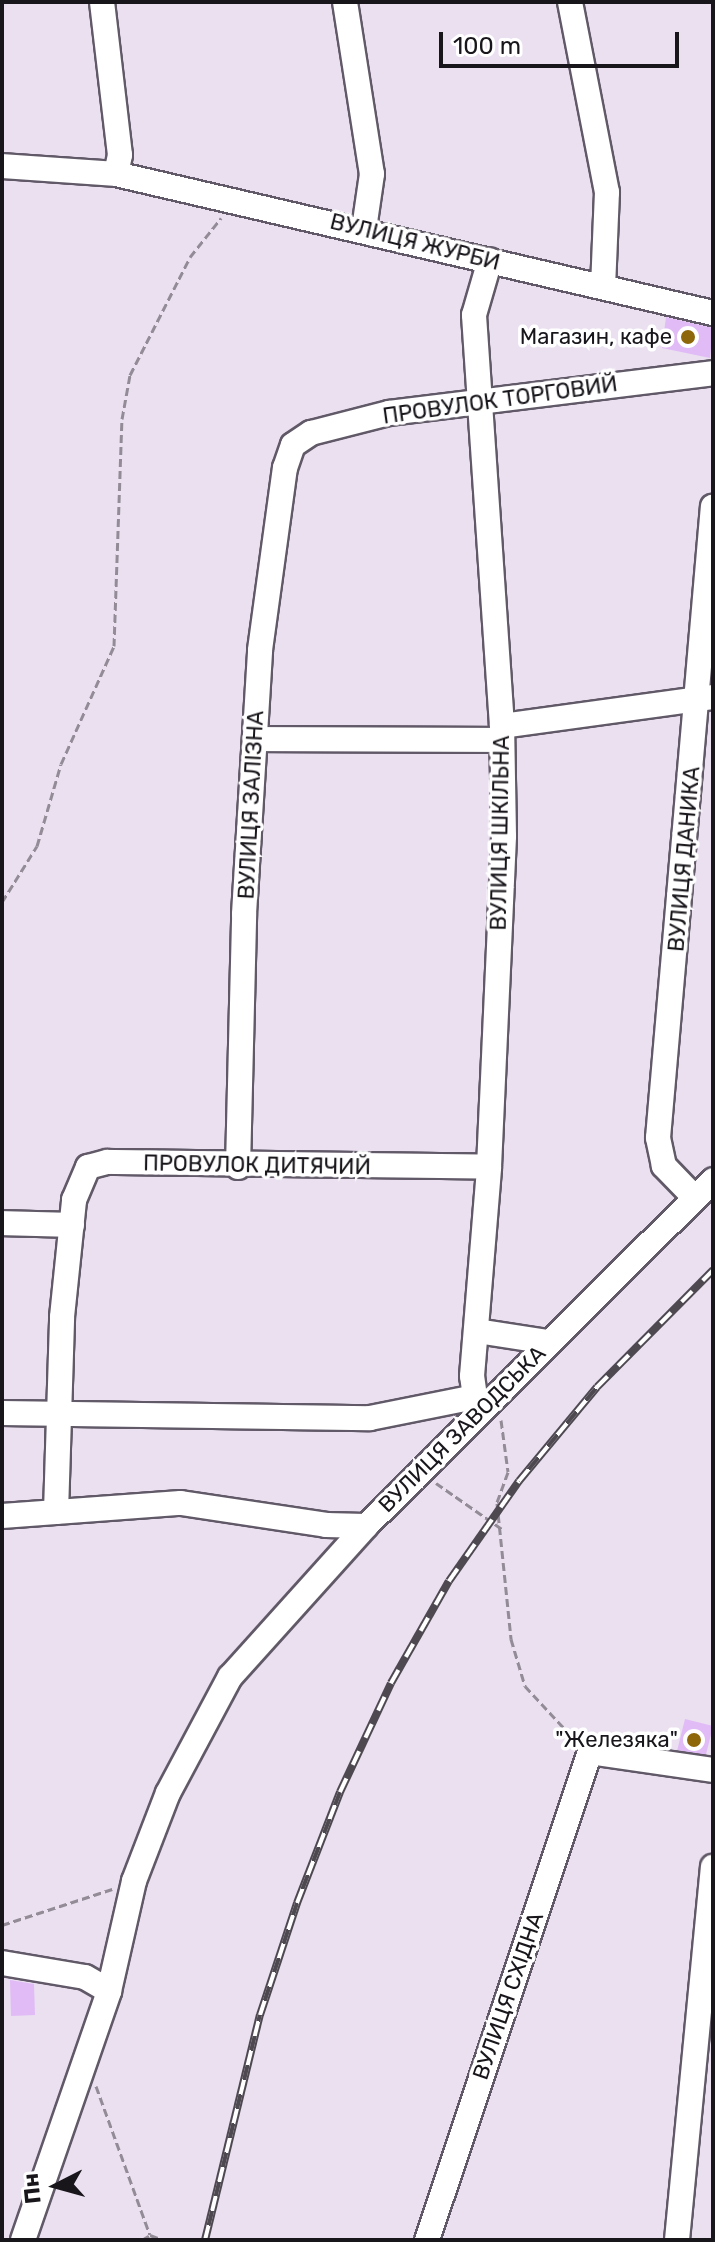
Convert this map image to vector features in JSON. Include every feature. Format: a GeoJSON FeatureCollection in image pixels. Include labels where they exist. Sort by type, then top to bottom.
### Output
{"type":"FeatureCollection","features":[{"type":"Feature","properties":{"kind":"street"},"geometry":{"type":"LineString","coordinates":[[102,2],[120,155],[116,174]]}},
{"type":"Feature","properties":{"kind":"street"},"geometry":{"type":"LineString","coordinates":[[345,2],[372,174],[364,229]]}},
{"type":"Feature","properties":{"kind":"street"},"geometry":{"type":"LineString","coordinates":[[570,2],[607,192],[603,287]]}},
{"type":"Feature","properties":{"kind":"street","name":"ВУЛИЦЯ ЖУРБИ"},"geometry":{"type":"LineString","coordinates":[[2,166],[116,174],[236,199],[713,313]]}},
{"type":"Feature","properties":{"kind":"street","name":"ВУЛИЦЯ ШКІЛЬНА"},"geometry":{"type":"LineString","coordinates":[[485,1398],[477,1331],[489,1167],[504,836],[502,733],[474,303],[490,260]]}},
{"type":"Feature","properties":{"kind":"street","name":"ПРОВУЛОК ТОРГОВИЙ"},"geometry":{"type":"LineString","coordinates":[[293,445],[311,433],[357,420],[479,401],[713,373]]}},
{"type":"Feature","properties":{"kind":"street","name":"ВУЛИЦЯ ЗАЛІЗНА"},"geometry":{"type":"LineString","coordinates":[[238,1167],[260,650],[285,468],[293,445]]}},
{"type":"Feature","properties":{"kind":"street","name":"ВУЛИЦЯ ДАНИКА"},"geometry":{"type":"LineString","coordinates":[[695,1198],[664,1166],[658,1138],[706,697],[713,506]]}},
{"type":"Feature","properties":{"kind":"street"},"geometry":{"type":"LineString","coordinates":[[255,739],[502,733],[706,697]]}},
{"type":"Feature","properties":{"kind":"street","name":"ПРОВУЛОК ДИТЯЧИЙ"},"geometry":{"type":"LineString","coordinates":[[72,1225],[76,1185],[88,1167],[98,1163],[238,1167],[489,1167]]}},
{"type":"Feature","properties":{"kind":"street","name":"ВУЛИЦЯ ЗАВОДСЬКА"},"geometry":{"type":"LineString","coordinates":[[2,1516],[208,1504],[326,1525],[366,1526],[420,1472],[485,1398],[548,1342],[713,1180]]}},
{"type":"Feature","properties":{"kind":"street"},"geometry":{"type":"LineString","coordinates":[[2,1223],[72,1225],[62,1317],[56,1512]]}},
{"type":"Feature","properties":{"kind":"street"},"geometry":{"type":"LineString","coordinates":[[477,1331],[548,1342]]}},
{"type":"Feature","properties":{"kind":"street"},"geometry":{"type":"LineString","coordinates":[[2,1413],[370,1418],[485,1398]]}},
{"type":"Feature","properties":{"kind":"street"},"geometry":{"type":"LineString","coordinates":[[23,2240],[109,1991],[134,1881],[168,1793],[230,1677],[366,1526]]}},
{"type":"Feature","properties":{"kind":"street"},"geometry":{"type":"LineString","coordinates":[[590,1752],[713,1770]]}},
{"type":"Feature","properties":{"kind":"street","name":"ВУЛИЦЯ СХІДНА"},"geometry":{"type":"LineString","coordinates":[[427,2240],[590,1752]]}},
{"type":"Feature","properties":{"kind":"street"},"geometry":{"type":"LineString","coordinates":[[677,2240],[713,1867]]}},
{"type":"Feature","properties":{"kind":"street"},"geometry":{"type":"LineString","coordinates":[[2,1963],[85,1977],[109,1991]]}},
{"type":"Feature","properties":{"kind":"path"},"geometry":{"type":"LineString","coordinates":[[2,902],[37,846],[61,764],[114,646],[122,419],[130,375],[190,257],[236,199]]}},
{"type":"Feature","properties":{"kind":"path"},"geometry":{"type":"LineString","coordinates":[[485,1398],[508,1455],[497,1503],[511,1639],[525,1686],[553,1723],[590,1752]]}},
{"type":"Feature","properties":{"kind":"path"},"geometry":{"type":"LineString","coordinates":[[420,1472],[502,1529]]}},
{"type":"Feature","properties":{"kind":"path"},"geometry":{"type":"LineString","coordinates":[[2,1925],[134,1881]]}},
{"type":"Feature","properties":{"kind":"path"},"geometry":{"type":"LineString","coordinates":[[84,2066],[101,2095],[150,2235],[163,2240]]}},
{"type":"Feature","properties":{"kind":"path"},"geometry":{"type":"LineString","coordinates":[[142,2240],[150,2235]]}},
{"type":"Feature","properties":{"kind":"building","name":"Магазин, кафе"},"geometry":{"type":"Polygon","coordinates":[[[666,317],[713,328],[710,358],[662,348],[666,317]]]}},
{"type":"Feature","properties":{"kind":"building","name":"\"Железяка\""},"geometry":{"type":"Polygon","coordinates":[[[685,1719],[713,1726],[705,1757],[677,1750],[685,1719]]]}},
{"type":"Feature","properties":{"kind":"building"},"geometry":{"type":"Polygon","coordinates":[[[10,1980],[34,1984],[35,2015],[11,2016],[10,1980]]]}},
{"type":"Feature","properties":{"kind":"railway"},"geometry":{"type":"LineString","coordinates":[[205,2240],[260,2015],[297,1903],[340,1792],[391,1683],[449,1581],[519,1481],[597,1387],[713,1270]]}},
{"type":"Feature","properties":{"kind":"place","name":"Магазин, кафе"},"geometry":{"type":"Point","coordinates":[688,337]}},
{"type":"Feature","properties":{"kind":"place","name":"\"Железяка\""},"geometry":{"type":"Point","coordinates":[694,1740]}}]}
